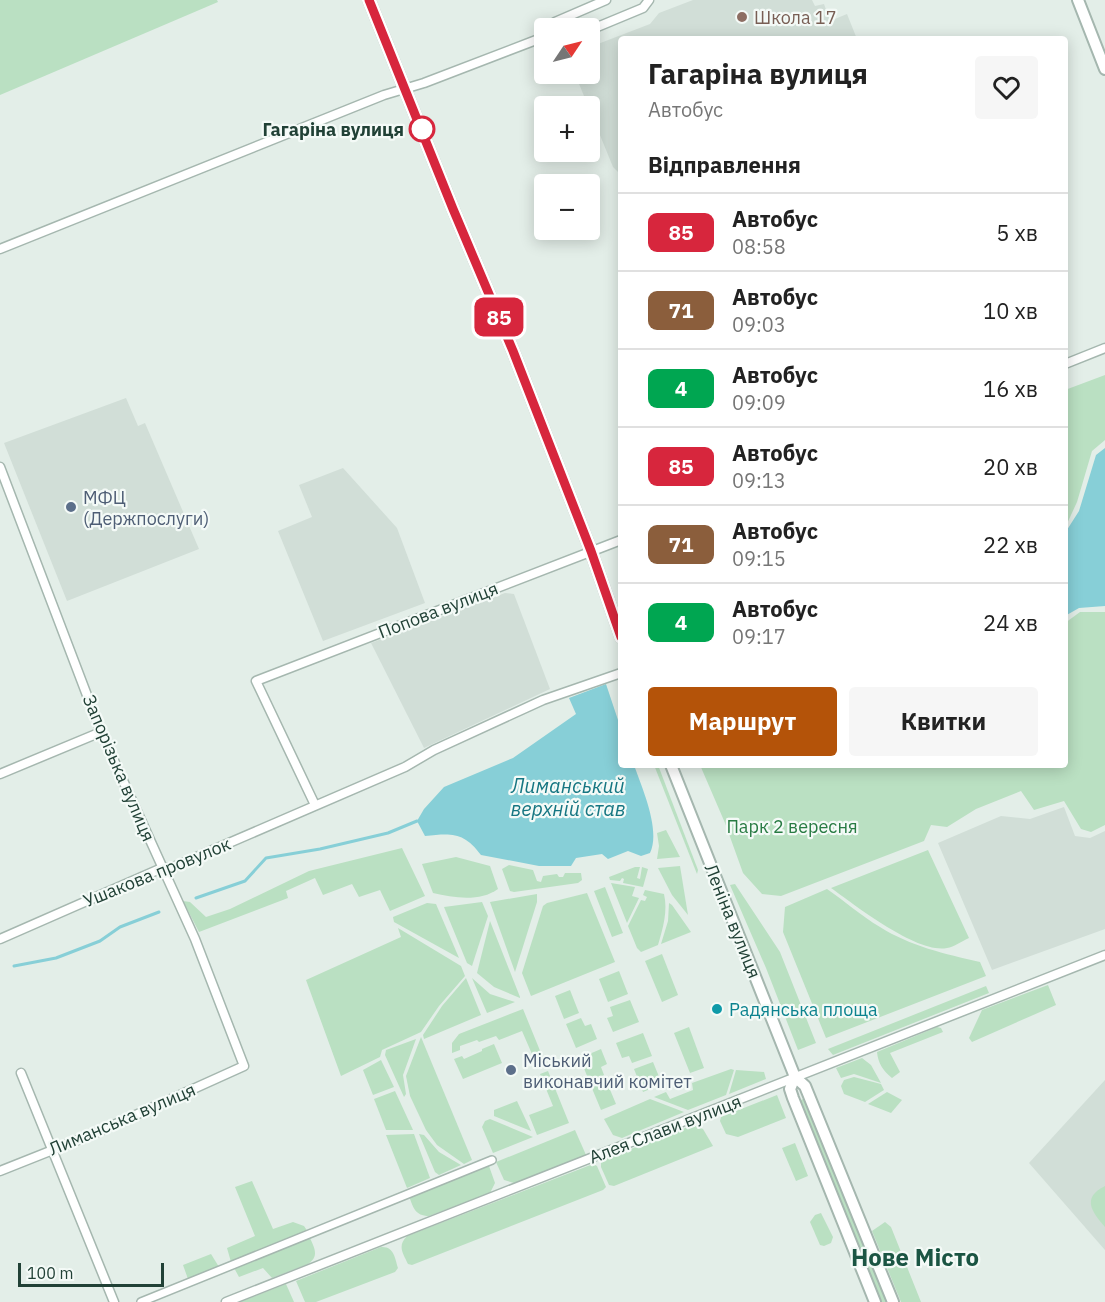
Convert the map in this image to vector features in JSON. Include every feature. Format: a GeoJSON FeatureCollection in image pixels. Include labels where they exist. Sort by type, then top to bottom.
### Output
{"type":"FeatureCollection","features":[{"type":"Feature","properties":{"kind":"street"},"geometry":{"type":"LineString","coordinates":[[369,0],[513,351],[591,551],[618,628]]}},
{"type":"Feature","properties":{"kind":"street"},"geometry":{"type":"LineString","coordinates":[[564,18],[606,0]]}},
{"type":"Feature","properties":{"kind":"street"},"geometry":{"type":"LineString","coordinates":[[600,26],[643,8],[649,0]]}},
{"type":"Feature","properties":{"kind":"street"},"geometry":{"type":"LineString","coordinates":[[1078,0],[1105,69]]}},
{"type":"Feature","properties":{"kind":"street"},"geometry":{"type":"LineString","coordinates":[[0,249],[384,95],[424,83],[534,41]]}},
{"type":"Feature","properties":{"kind":"street"},"geometry":{"type":"LineString","coordinates":[[1068,363],[1105,348]]}},
{"type":"Feature","properties":{"kind":"street","name":"Запорізька вулиця"},"geometry":{"type":"LineString","coordinates":[[0,467],[101,732],[195,939],[244,1066]]}},
{"type":"Feature","properties":{"kind":"street","name":"Попова вулиця"},"geometry":{"type":"LineString","coordinates":[[315,805],[256,681],[618,541]]}},
{"type":"Feature","properties":{"kind":"street","name":"Ушакова провулок"},"geometry":{"type":"LineString","coordinates":[[0,939],[162,868],[171,868],[405,767],[434,750],[543,700],[618,674]]}},
{"type":"Feature","properties":{"kind":"street"},"geometry":{"type":"LineString","coordinates":[[0,774],[101,732]]}},
{"type":"Feature","properties":{"kind":"street","name":"Леніна вулиця"},"geometry":{"type":"LineString","coordinates":[[672,768],[795,1077],[805,1086],[893,1302]]}},
{"type":"Feature","properties":{"kind":"street","name":"Алея Слави вулиця"},"geometry":{"type":"LineString","coordinates":[[226,1302],[1105,955]]}},
{"type":"Feature","properties":{"kind":"street","name":"Лиманська вулиця"},"geometry":{"type":"LineString","coordinates":[[0,1171],[98,1132],[244,1066]]}},
{"type":"Feature","properties":{"kind":"street"},"geometry":{"type":"LineString","coordinates":[[21,1073],[114,1302]]}},
{"type":"Feature","properties":{"kind":"street","name":"Леніна вулиця"},"geometry":{"type":"LineString","coordinates":[[795,1077],[790,1089],[793,1098],[875,1302]]}},
{"type":"Feature","properties":{"kind":"street"},"geometry":{"type":"LineString","coordinates":[[141,1302],[492,1160]]}},
{"type":"Feature","properties":{"kind":"shaded area","name":"Школа 17"},"geometry":{"type":"Polygon","coordinates":[[[693,0],[812,0],[815,6],[824,4],[830,21],[847,14],[856,36],[619,36],[650,24],[659,13],[693,0]]]}},
{"type":"Feature","properties":{"kind":"shaded area","name":"Школа 17"},"geometry":{"type":"Polygon","coordinates":[[[618,36],[618,172],[613,167],[600,135],[600,96],[584,96],[579,84],[600,84],[600,43],[618,36]]]}},
{"type":"Feature","properties":{"kind":"shaded area"},"geometry":{"type":"Polygon","coordinates":[[[126,398],[138,426],[145,423],[199,549],[67,601],[4,443],[126,398]]]}},
{"type":"Feature","properties":{"kind":"shaded area"},"geometry":{"type":"Polygon","coordinates":[[[343,468],[397,528],[425,603],[323,641],[278,531],[312,517],[299,485],[343,468]]]}},
{"type":"Feature","properties":{"kind":"shaded area"},"geometry":{"type":"Polygon","coordinates":[[[505,593],[514,594],[550,689],[424,748],[371,643],[505,593]]]}},
{"type":"Feature","properties":{"kind":"shaded area"},"geometry":{"type":"Polygon","coordinates":[[[1064,807],[1075,836],[1090,838],[1105,831],[1105,929],[992,970],[938,843],[1001,816],[1030,819],[1064,807]]]}},
{"type":"Feature","properties":{"kind":"shaded area"},"geometry":{"type":"Polygon","coordinates":[[[1105,1080],[1105,1250],[1029,1163],[1105,1080]]]}},
{"type":"Feature","properties":{"kind":"green space"},"geometry":{"type":"Polygon","coordinates":[[[0,0],[217,0],[218,2],[0,95],[0,0]]]}},
{"type":"Feature","properties":{"kind":"green space"},"geometry":{"type":"Polygon","coordinates":[[[1105,375],[1105,440],[1092,451],[1077,502],[1068,522],[1068,389],[1105,375]]]}},
{"type":"Feature","properties":{"kind":"green space","name":"Парк 2 вересня"},"geometry":{"type":"Polygon","coordinates":[[[1080,612],[1105,612],[1105,825],[1091,832],[1081,829],[1064,801],[1034,810],[1021,791],[976,809],[947,827],[931,825],[924,841],[781,896],[762,894],[743,873],[701,768],[1068,768],[1068,621],[1080,612]]]}},
{"type":"Feature","properties":{"kind":"green space"},"geometry":{"type":"Polygon","coordinates":[[[655,768],[659,768],[698,870],[697,874],[655,768]]]}},
{"type":"Feature","properties":{"kind":"green space"},"geometry":{"type":"Polygon","coordinates":[[[666,830],[680,857],[657,859],[659,846],[657,833],[666,830]]]}},
{"type":"Feature","properties":{"kind":"green space"},"geometry":{"type":"Polygon","coordinates":[[[402,848],[425,896],[390,911],[380,890],[359,897],[352,884],[323,895],[315,878],[286,891],[288,898],[199,932],[183,901],[190,902],[206,917],[230,909],[309,871],[402,848]]]}},
{"type":"Feature","properties":{"kind":"green space"},"geometry":{"type":"Polygon","coordinates":[[[928,850],[969,938],[947,948],[934,948],[903,936],[831,888],[928,850]]]}},
{"type":"Feature","properties":{"kind":"green space"},"geometry":{"type":"Polygon","coordinates":[[[456,857],[490,866],[498,889],[475,897],[433,893],[422,864],[456,857]]]}},
{"type":"Feature","properties":{"kind":"green space"},"geometry":{"type":"Polygon","coordinates":[[[509,865],[533,870],[537,881],[541,882],[543,876],[557,874],[563,877],[565,873],[581,873],[582,880],[578,883],[514,892],[510,891],[502,869],[509,865]]]}},
{"type":"Feature","properties":{"kind":"green space"},"geometry":{"type":"Polygon","coordinates":[[[680,866],[688,915],[672,895],[658,868],[680,866]]]}},
{"type":"Feature","properties":{"kind":"green space"},"geometry":{"type":"Polygon","coordinates":[[[640,867],[637,878],[640,879],[642,867],[648,869],[643,887],[623,883],[622,878],[620,881],[610,880],[609,877],[640,867]]]}},
{"type":"Feature","properties":{"kind":"green space"},"geometry":{"type":"Polygon","coordinates":[[[611,883],[635,887],[632,896],[639,898],[627,923],[611,883]]]}},
{"type":"Feature","properties":{"kind":"green space"},"geometry":{"type":"Polygon","coordinates":[[[735,884],[780,952],[816,1043],[798,1050],[730,885],[735,884]]]}},
{"type":"Feature","properties":{"kind":"green space"},"geometry":{"type":"Polygon","coordinates":[[[605,887],[623,933],[612,937],[594,891],[605,887]]]}},
{"type":"Feature","properties":{"kind":"green space"},"geometry":{"type":"Polygon","coordinates":[[[827,889],[891,934],[941,952],[980,962],[986,976],[826,1038],[783,932],[785,907],[827,889]]]}},
{"type":"Feature","properties":{"kind":"green space"},"geometry":{"type":"Polygon","coordinates":[[[645,890],[664,894],[665,913],[658,945],[641,952],[628,926],[641,900],[645,901],[647,897],[643,895],[645,890]]]}},
{"type":"Feature","properties":{"kind":"green space"},"geometry":{"type":"Polygon","coordinates":[[[587,893],[615,962],[531,996],[522,973],[543,906],[587,893]]]}},
{"type":"Feature","properties":{"kind":"green space"},"geometry":{"type":"Polygon","coordinates":[[[537,894],[537,902],[515,972],[490,902],[537,894]]]}},
{"type":"Feature","properties":{"kind":"green space"},"geometry":{"type":"Polygon","coordinates":[[[482,902],[488,916],[472,966],[467,963],[444,907],[482,902]]]}},
{"type":"Feature","properties":{"kind":"green space"},"geometry":{"type":"Polygon","coordinates":[[[427,903],[436,904],[459,958],[394,922],[393,917],[427,903]]]}},
{"type":"Feature","properties":{"kind":"green space"},"geometry":{"type":"Polygon","coordinates":[[[669,903],[691,932],[661,944],[668,921],[669,903]]]}},
{"type":"Feature","properties":{"kind":"green space"},"geometry":{"type":"Polygon","coordinates":[[[490,921],[520,998],[494,987],[477,973],[490,921]]]}},
{"type":"Feature","properties":{"kind":"green space"},"geometry":{"type":"Polygon","coordinates":[[[398,928],[461,966],[465,976],[439,1006],[421,1032],[382,1050],[380,1057],[341,1076],[306,980],[401,937],[398,928]]]}},
{"type":"Feature","properties":{"kind":"green space"},"geometry":{"type":"Polygon","coordinates":[[[662,954],[678,995],[662,1002],[645,961],[662,954]]]}},
{"type":"Feature","properties":{"kind":"green space"},"geometry":{"type":"Polygon","coordinates":[[[619,971],[628,994],[608,1002],[599,979],[619,971]]]}},
{"type":"Feature","properties":{"kind":"green space"},"geometry":{"type":"Polygon","coordinates":[[[466,978],[481,1015],[424,1039],[423,1035],[442,1006],[466,978]]]}},
{"type":"Feature","properties":{"kind":"green space"},"geometry":{"type":"Polygon","coordinates":[[[472,978],[490,994],[515,1002],[487,1013],[472,978]]]}},
{"type":"Feature","properties":{"kind":"green space"},"geometry":{"type":"Polygon","coordinates":[[[1048,985],[1056,1005],[972,1042],[969,1038],[982,1010],[1048,985]]]}},
{"type":"Feature","properties":{"kind":"green space"},"geometry":{"type":"Polygon","coordinates":[[[986,986],[989,993],[833,1055],[828,1049],[986,986]]]}},
{"type":"Feature","properties":{"kind":"green space"},"geometry":{"type":"Polygon","coordinates":[[[570,990],[579,1013],[564,1019],[555,996],[570,990]]]}},
{"type":"Feature","properties":{"kind":"green space"},"geometry":{"type":"Polygon","coordinates":[[[630,1000],[639,1022],[613,1032],[607,1018],[613,1016],[610,1007],[630,1000]]]}},
{"type":"Feature","properties":{"kind":"green space"},"geometry":{"type":"Polygon","coordinates":[[[523,1009],[543,1058],[535,1061],[522,1031],[499,1040],[496,1036],[479,1042],[477,1040],[460,1046],[460,1050],[452,1053],[452,1043],[459,1034],[523,1009]]]}},
{"type":"Feature","properties":{"kind":"green space"},"geometry":{"type":"Polygon","coordinates":[[[581,1018],[585,1026],[591,1024],[597,1039],[576,1048],[566,1024],[581,1018]]]}},
{"type":"Feature","properties":{"kind":"green space"},"geometry":{"type":"Polygon","coordinates":[[[689,1027],[704,1068],[690,1073],[674,1033],[689,1027]]]}},
{"type":"Feature","properties":{"kind":"green space"},"geometry":{"type":"Polygon","coordinates":[[[937,1027],[943,1032],[890,1053],[900,1072],[892,1078],[886,1073],[877,1052],[937,1027]]]}},
{"type":"Feature","properties":{"kind":"green space"},"geometry":{"type":"Polygon","coordinates":[[[643,1033],[652,1056],[632,1063],[629,1056],[622,1058],[616,1043],[643,1033]]]}},
{"type":"Feature","properties":{"kind":"green space"},"geometry":{"type":"Polygon","coordinates":[[[421,1037],[472,1160],[464,1164],[437,1145],[426,1130],[410,1096],[406,1076],[421,1037]]]}},
{"type":"Feature","properties":{"kind":"green space"},"geometry":{"type":"Polygon","coordinates":[[[416,1039],[403,1075],[406,1094],[404,1097],[385,1055],[386,1050],[416,1039]]]}},
{"type":"Feature","properties":{"kind":"green space"},"geometry":{"type":"Polygon","coordinates":[[[494,1044],[502,1063],[463,1079],[454,1059],[462,1056],[464,1059],[494,1044]]]}},
{"type":"Feature","properties":{"kind":"green space"},"geometry":{"type":"Polygon","coordinates":[[[601,1049],[607,1064],[601,1067],[604,1075],[589,1081],[580,1058],[601,1049]]]}},
{"type":"Feature","properties":{"kind":"green space"},"geometry":{"type":"Polygon","coordinates":[[[862,1058],[871,1065],[881,1083],[854,1074],[841,1078],[836,1068],[862,1058]]]}},
{"type":"Feature","properties":{"kind":"green space"},"geometry":{"type":"Polygon","coordinates":[[[381,1060],[394,1087],[373,1095],[363,1070],[381,1060]]]}},
{"type":"Feature","properties":{"kind":"green space"},"geometry":{"type":"Polygon","coordinates":[[[653,1062],[662,1084],[643,1092],[634,1069],[653,1062]]]}},
{"type":"Feature","properties":{"kind":"green space"},"geometry":{"type":"Polygon","coordinates":[[[731,1069],[734,1070],[726,1095],[688,1110],[654,1097],[666,1092],[670,1099],[693,1090],[692,1083],[731,1069]]]}},
{"type":"Feature","properties":{"kind":"green space"},"geometry":{"type":"Polygon","coordinates":[[[736,1070],[764,1072],[766,1079],[729,1094],[736,1070]]]}},
{"type":"Feature","properties":{"kind":"green space"},"geometry":{"type":"Polygon","coordinates":[[[548,1071],[569,1123],[537,1135],[529,1115],[553,1106],[540,1074],[548,1071]]]}},
{"type":"Feature","properties":{"kind":"green space"},"geometry":{"type":"Polygon","coordinates":[[[854,1077],[881,1084],[884,1090],[865,1102],[844,1094],[841,1086],[844,1080],[854,1077]]]}},
{"type":"Feature","properties":{"kind":"green space"},"geometry":{"type":"Polygon","coordinates":[[[606,1080],[616,1104],[601,1110],[591,1086],[606,1080]]]}},
{"type":"Feature","properties":{"kind":"green space"},"geometry":{"type":"Polygon","coordinates":[[[395,1091],[413,1130],[386,1130],[374,1099],[395,1091]]]}},
{"type":"Feature","properties":{"kind":"green space"},"geometry":{"type":"Polygon","coordinates":[[[887,1092],[902,1100],[891,1113],[868,1104],[887,1092]]]}},
{"type":"Feature","properties":{"kind":"green space"},"geometry":{"type":"Polygon","coordinates":[[[777,1095],[786,1118],[738,1137],[726,1134],[720,1121],[721,1117],[777,1095]]]}},
{"type":"Feature","properties":{"kind":"green space"},"geometry":{"type":"Polygon","coordinates":[[[805,1098],[889,1302],[881,1302],[799,1101],[805,1098]]]}},
{"type":"Feature","properties":{"kind":"green space"},"geometry":{"type":"Polygon","coordinates":[[[650,1099],[684,1112],[622,1138],[613,1135],[604,1119],[650,1099]]]}},
{"type":"Feature","properties":{"kind":"green space"},"geometry":{"type":"Polygon","coordinates":[[[517,1101],[531,1131],[494,1116],[494,1110],[517,1101]]]}},
{"type":"Feature","properties":{"kind":"green space"},"geometry":{"type":"Polygon","coordinates":[[[490,1119],[533,1137],[493,1153],[482,1127],[485,1121],[490,1119]]]}},
{"type":"Feature","properties":{"kind":"green space"},"geometry":{"type":"Polygon","coordinates":[[[693,1125],[703,1129],[713,1146],[614,1186],[609,1185],[601,1167],[601,1162],[605,1159],[693,1125]]]}},
{"type":"Feature","properties":{"kind":"green space"},"geometry":{"type":"Polygon","coordinates":[[[575,1130],[586,1155],[514,1183],[504,1180],[496,1162],[575,1130]]]}},
{"type":"Feature","properties":{"kind":"green space"},"geometry":{"type":"Polygon","coordinates":[[[414,1134],[430,1178],[407,1188],[386,1135],[414,1134]]]}},
{"type":"Feature","properties":{"kind":"green space"},"geometry":{"type":"Polygon","coordinates":[[[419,1134],[424,1135],[439,1152],[461,1165],[439,1175],[435,1172],[419,1134]]]}},
{"type":"Feature","properties":{"kind":"green space"},"geometry":{"type":"Polygon","coordinates":[[[795,1143],[808,1176],[796,1181],[782,1148],[795,1143]]]}},
{"type":"Feature","properties":{"kind":"green space"},"geometry":{"type":"Polygon","coordinates":[[[593,1164],[597,1166],[606,1187],[603,1190],[412,1265],[408,1264],[402,1246],[407,1236],[593,1164]]]}},
{"type":"Feature","properties":{"kind":"green space"},"geometry":{"type":"Polygon","coordinates":[[[489,1166],[495,1183],[490,1193],[429,1216],[418,1213],[413,1207],[409,1196],[489,1166]]]}},
{"type":"Feature","properties":{"kind":"green space"},"geometry":{"type":"Polygon","coordinates":[[[252,1181],[273,1229],[293,1222],[304,1226],[308,1232],[231,1262],[227,1248],[255,1236],[235,1187],[252,1181]]]}},
{"type":"Feature","properties":{"kind":"green space"},"geometry":{"type":"Polygon","coordinates":[[[1105,1186],[1105,1227],[1093,1211],[1091,1200],[1093,1195],[1105,1186]]]}},
{"type":"Feature","properties":{"kind":"green space"},"geometry":{"type":"Polygon","coordinates":[[[821,1213],[833,1237],[831,1243],[824,1246],[820,1245],[810,1222],[815,1215],[821,1213]]]}},
{"type":"Feature","properties":{"kind":"green space"},"geometry":{"type":"Polygon","coordinates":[[[885,1222],[891,1227],[921,1302],[901,1302],[872,1231],[885,1222]]]}},
{"type":"Feature","properties":{"kind":"green space"},"geometry":{"type":"Polygon","coordinates":[[[309,1236],[315,1255],[308,1264],[272,1278],[263,1268],[239,1277],[233,1266],[309,1236]]]}},
{"type":"Feature","properties":{"kind":"green space"},"geometry":{"type":"Polygon","coordinates":[[[381,1247],[389,1248],[393,1253],[398,1268],[395,1272],[316,1302],[305,1302],[296,1281],[381,1247]]]}},
{"type":"Feature","properties":{"kind":"green space"},"geometry":{"type":"Polygon","coordinates":[[[211,1254],[219,1267],[188,1279],[183,1265],[211,1254]]]}},
{"type":"Feature","properties":{"kind":"green space"},"geometry":{"type":"Polygon","coordinates":[[[286,1284],[294,1302],[240,1302],[286,1284]]]}},
{"type":"Feature","properties":{"kind":"water"},"geometry":{"type":"Polygon","coordinates":[[[1105,448],[1105,606],[1079,608],[1068,614],[1068,528],[1079,511],[1096,455],[1105,448]]]}},
{"type":"Feature","properties":{"kind":"water","name":"Лиманський верхній став"},"geometry":{"type":"Polygon","coordinates":[[[606,684],[618,720],[618,768],[635,768],[649,809],[653,833],[650,853],[641,856],[628,851],[608,859],[602,854],[576,858],[571,866],[539,866],[481,855],[469,842],[457,836],[443,834],[425,836],[417,821],[424,809],[444,787],[513,758],[576,714],[569,698],[606,684]]]}},
{"type":"Feature","properties":{"kind":"waterway"},"geometry":{"type":"LineString","coordinates":[[196,898],[245,881],[266,858],[320,849],[388,833],[417,821]]}},
{"type":"Feature","properties":{"kind":"waterway"},"geometry":{"type":"LineString","coordinates":[[14,966],[56,958],[100,941],[120,927],[159,912]]}},
{"type":"Feature","properties":{"kind":"bus line","name":"85"},"geometry":{"type":"LineString","coordinates":[[369,0],[513,351],[591,551],[618,628]]}},
{"type":"Feature","properties":{"kind":"place","name":"Школа 17"},"geometry":{"type":"Point","coordinates":[742,17]}},
{"type":"Feature","properties":{"kind":"place","name":"Гагаріна вулиця"},"geometry":{"type":"Point","coordinates":[422,129]}},
{"type":"Feature","properties":{"kind":"place","name":"МФЦ (Держпослуги)"},"geometry":{"type":"Point","coordinates":[71,507]}},
{"type":"Feature","properties":{"kind":"place","name":"Радянська площа"},"geometry":{"type":"Point","coordinates":[717,1009]}},
{"type":"Feature","properties":{"kind":"place","name":"Міський виконавчий комітет"},"geometry":{"type":"Point","coordinates":[511,1070]}},
{"type":"Feature","properties":{"kind":"district","name":"Нове Місто"},"geometry":{"type":"Point","coordinates":[915,1257]}}]}
